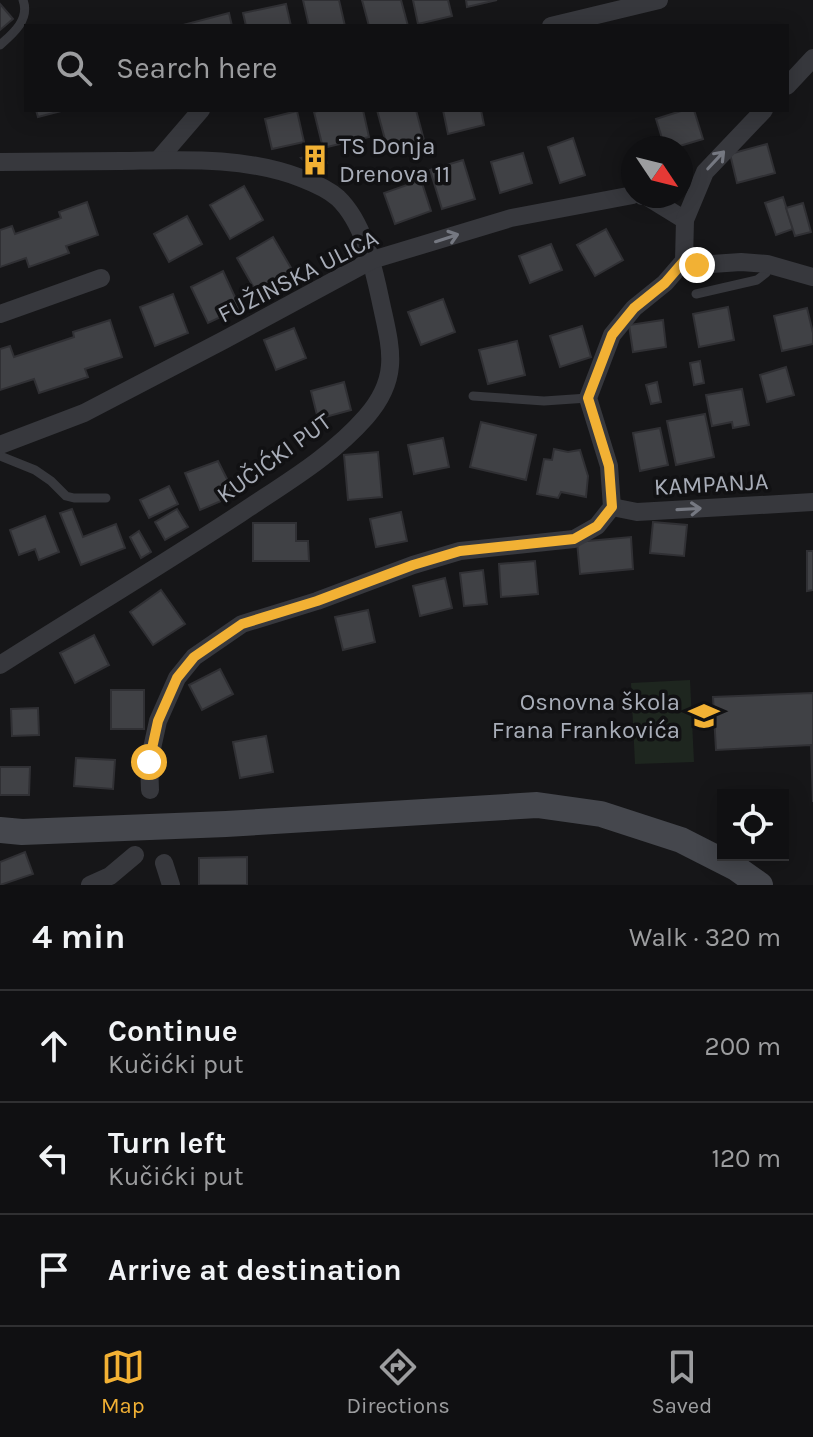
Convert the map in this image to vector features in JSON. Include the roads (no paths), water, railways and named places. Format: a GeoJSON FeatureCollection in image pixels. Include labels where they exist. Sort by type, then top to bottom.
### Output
{"type":"FeatureCollection","features":[{"type":"Feature","properties":{"kind":"street"},"geometry":{"type":"LineString","coordinates":[[559,24],[659,0]]}},
{"type":"Feature","properties":{"kind":"street"},"geometry":{"type":"LineString","coordinates":[[789,84],[813,58]]}},
{"type":"Feature","properties":{"kind":"street"},"geometry":{"type":"LineString","coordinates":[[158,160],[199,112]]}},
{"type":"Feature","properties":{"kind":"street"},"geometry":{"type":"LineString","coordinates":[[150,790],[149,762],[158,721],[177,678],[194,657],[242,624],[460,551],[574,539],[597,526],[612,507],[609,466],[588,398],[612,335],[634,308],[665,283],[684,261],[685,220],[705,172],[762,112]]}},
{"type":"Feature","properties":{"kind":"street","name":"KUČIĆKI PUT"},"geometry":{"type":"LineString","coordinates":[[0,162],[197,159],[241,163],[285,172],[309,181],[340,200],[360,234],[372,260],[391,351],[386,384],[377,402],[365,418],[311,466],[0,665]]}},
{"type":"Feature","properties":{"kind":"street","name":"FUŽINSKA ULICA"},"geometry":{"type":"LineString","coordinates":[[0,445],[84,413],[372,260],[511,218],[621,197]]}},
{"type":"Feature","properties":{"kind":"street"},"geometry":{"type":"LineString","coordinates":[[666,208],[685,220]]}},
{"type":"Feature","properties":{"kind":"street"},"geometry":{"type":"LineString","coordinates":[[684,261],[697,265],[767,264],[813,277]]}},
{"type":"Feature","properties":{"kind":"street"},"geometry":{"type":"LineString","coordinates":[[0,314],[101,278]]}},
{"type":"Feature","properties":{"kind":"street","name":"KAMPANJA"},"geometry":{"type":"LineString","coordinates":[[612,507],[637,512],[813,502]]}},
{"type":"Feature","properties":{"kind":"street"},"geometry":{"type":"LineString","coordinates":[[0,830],[22,832],[226,824],[537,805],[601,814],[681,840],[736,868],[760,885]]}},
{"type":"Feature","properties":{"kind":"street"},"geometry":{"type":"LineString","coordinates":[[90,885],[110,876],[135,855]]}},
{"type":"Feature","properties":{"kind":"street"},"geometry":{"type":"LineString","coordinates":[[164,863],[171,885]]}},
{"type":"Feature","properties":{"kind":"lane"},"geometry":{"type":"LineString","coordinates":[[0,45],[25,17],[23,0]]}},
{"type":"Feature","properties":{"kind":"lane"},"geometry":{"type":"LineString","coordinates":[[696,294],[757,280],[766,273],[767,264]]}},
{"type":"Feature","properties":{"kind":"lane"},"geometry":{"type":"LineString","coordinates":[[473,396],[544,401],[588,398]]}},
{"type":"Feature","properties":{"kind":"lane"},"geometry":{"type":"LineString","coordinates":[[0,456],[35,470],[66,496],[106,498]]}},
{"type":"Feature","properties":{"kind":"place","name":"TS Donja Drenova 11"},"geometry":{"type":"Point","coordinates":[315,160]}},
{"type":"Feature","properties":{"kind":"place","name":"Osnovna škola Frana Frankovića"},"geometry":{"type":"Point","coordinates":[704,716]}}]}
